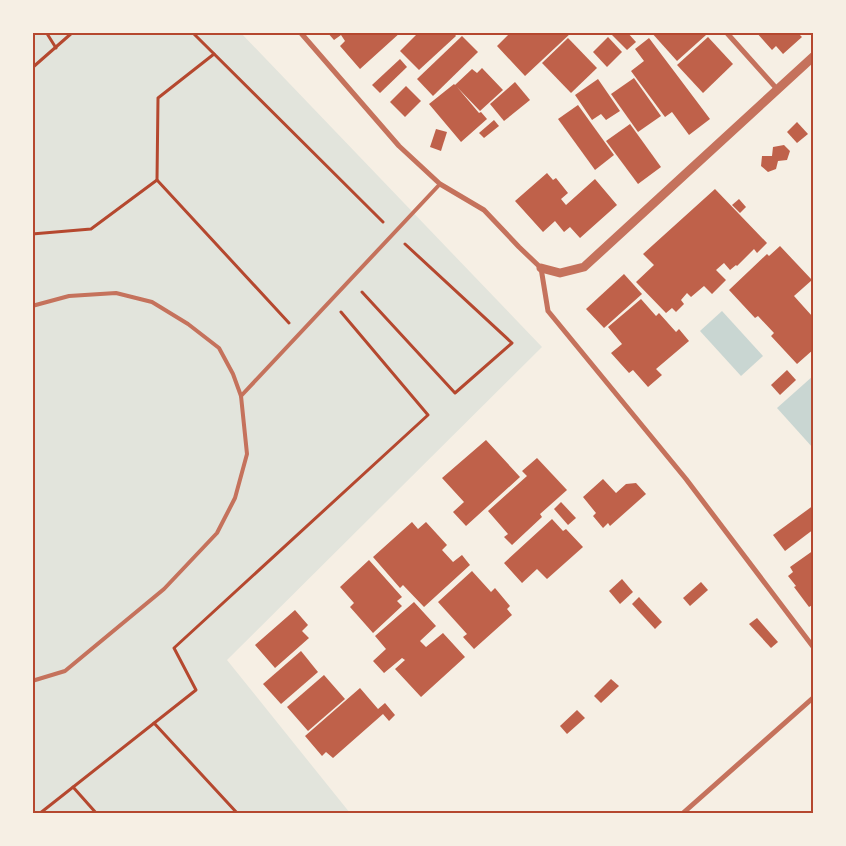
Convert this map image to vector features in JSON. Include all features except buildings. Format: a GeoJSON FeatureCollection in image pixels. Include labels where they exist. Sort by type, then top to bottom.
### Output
{"type":"FeatureCollection","features":[{"type":"Feature","properties":{"kind":"street"},"geometry":{"type":"LineString","coordinates":[[300,32],[399,146],[440,184],[484,210],[541,268],[560,273],[584,267],[814,56]]}},
{"type":"Feature","properties":{"kind":"street"},"geometry":{"type":"LineString","coordinates":[[726,32],[778,89]]}},
{"type":"Feature","properties":{"kind":"street"},"geometry":{"type":"LineString","coordinates":[[541,268],[548,311],[686,478],[814,648]]}},
{"type":"Feature","properties":{"kind":"street"},"geometry":{"type":"LineString","coordinates":[[682,814],[814,697]]}},
{"type":"Feature","properties":{"kind":"lane"},"geometry":{"type":"LineString","coordinates":[[241,396],[440,184]]}},
{"type":"Feature","properties":{"kind":"lane"},"geometry":{"type":"LineString","coordinates":[[32,306],[69,296],[116,293],[152,302],[188,324],[219,348],[233,374],[241,396],[247,454],[236,498],[216,533],[164,588],[66,671],[32,681]]}},
{"type":"Feature","properties":{"kind":"path"},"geometry":{"type":"LineString","coordinates":[[46,32],[56,48]]}},
{"type":"Feature","properties":{"kind":"path"},"geometry":{"type":"LineString","coordinates":[[32,68],[73,32]]}},
{"type":"Feature","properties":{"kind":"path"},"geometry":{"type":"LineString","coordinates":[[192,32],[394,233],[512,343],[455,393],[351,279]]}},
{"type":"Feature","properties":{"kind":"path"},"geometry":{"type":"LineString","coordinates":[[214,54],[158,98],[157,180],[299,334]]}},
{"type":"Feature","properties":{"kind":"path"},"geometry":{"type":"LineString","coordinates":[[32,234],[91,229],[157,180]]}},
{"type":"Feature","properties":{"kind":"path"},"geometry":{"type":"LineString","coordinates":[[39,814],[196,690],[174,648],[428,415],[331,300]]}},
{"type":"Feature","properties":{"kind":"path"},"geometry":{"type":"LineString","coordinates":[[154,724],[238,814]]}},
{"type":"Feature","properties":{"kind":"path"},"geometry":{"type":"LineString","coordinates":[[73,787],[97,814]]}},
{"type":"Feature","properties":{"kind":"shaded area"},"geometry":{"type":"Polygon","coordinates":[[[32,33],[241,33],[542,347],[227,660],[350,813],[33,813],[32,33]]]}},
{"type":"Feature","properties":{"kind":"shaded area"},"geometry":{"type":"Polygon","coordinates":[[[722,311],[763,356],[741,376],[700,331],[722,311]]]}},
{"type":"Feature","properties":{"kind":"shaded area"},"geometry":{"type":"Polygon","coordinates":[[[813,376],[813,448],[777,408],[813,376]]]}}]}
